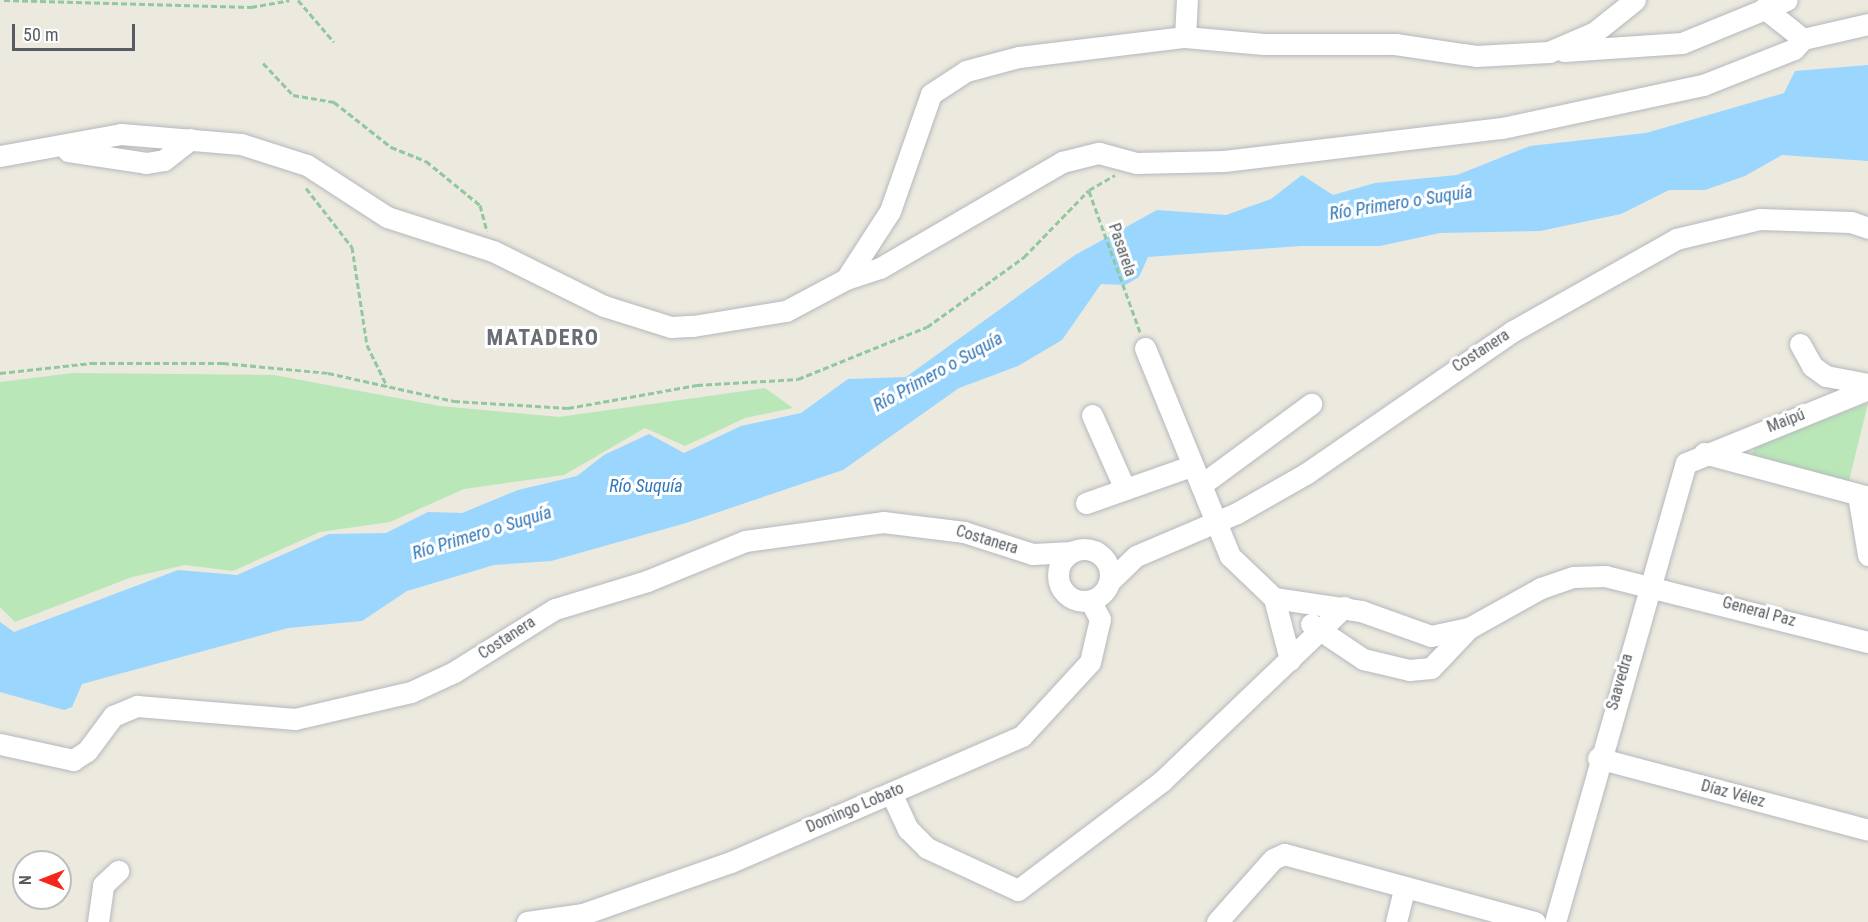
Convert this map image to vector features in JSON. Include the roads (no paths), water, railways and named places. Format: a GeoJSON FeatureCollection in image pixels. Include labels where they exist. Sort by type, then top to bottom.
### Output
{"type":"FeatureCollection","features":[{"type":"Feature","properties":{"kind":"street"},"geometry":{"type":"LineString","coordinates":[[1185,37],[1187,0]]}},
{"type":"Feature","properties":{"kind":"street"},"geometry":{"type":"LineString","coordinates":[[1549,52],[1594,32],[1635,0]]}},
{"type":"Feature","properties":{"kind":"street"},"geometry":{"type":"LineString","coordinates":[[846,279],[886,220],[923,109],[941,84],[966,70],[1019,57],[1185,37],[1264,44],[1395,44],[1476,56],[1682,43],[1787,0]]}},
{"type":"Feature","properties":{"kind":"street"},"geometry":{"type":"LineString","coordinates":[[1764,8],[1803,39]]}},
{"type":"Feature","properties":{"kind":"street"},"geometry":{"type":"LineString","coordinates":[[0,156],[57,149],[121,134],[241,144],[307,165],[387,217],[493,251],[604,306],[671,327],[786,311],[846,279],[880,268],[1062,162],[1099,153],[1136,163],[1224,161],[1502,128],[1703,85],[1794,49],[1803,39],[1868,24]]}},
{"type":"Feature","properties":{"kind":"street"},"geometry":{"type":"LineString","coordinates":[[57,149],[146,163],[164,160],[191,139]]}},
{"type":"Feature","properties":{"kind":"street","name":"Costanera"},"geometry":{"type":"LineString","coordinates":[[1032,554],[1058,580],[1066,595],[1090,600],[1136,556],[1214,524],[1307,473],[1513,331],[1660,246],[1760,219],[1862,221]]}},
{"type":"Feature","properties":{"kind":"street"},"geometry":{"type":"LineString","coordinates":[[1800,344],[1812,366],[1826,376],[1868,384]]}},
{"type":"Feature","properties":{"kind":"street"},"geometry":{"type":"LineString","coordinates":[[1145,348],[1191,466],[1201,485],[1214,524],[1230,556],[1274,598],[1363,659],[1409,670],[1439,662],[1469,628]]}},
{"type":"Feature","properties":{"kind":"street","name":"Maipú"},"geometry":{"type":"LineString","coordinates":[[1704,453],[1868,389]]}},
{"type":"Feature","properties":{"kind":"street"},"geometry":{"type":"LineString","coordinates":[[1201,485],[1311,404]]}},
{"type":"Feature","properties":{"kind":"street"},"geometry":{"type":"LineString","coordinates":[[1092,415],[1125,489]]}},
{"type":"Feature","properties":{"kind":"street"},"geometry":{"type":"LineString","coordinates":[[1704,453],[1863,496],[1868,555]]}},
{"type":"Feature","properties":{"kind":"street","name":"Saavedra"},"geometry":{"type":"LineString","coordinates":[[1555,922],[1598,758],[1682,471],[1704,453]]}},
{"type":"Feature","properties":{"kind":"street"},"geometry":{"type":"LineString","coordinates":[[1086,503],[1191,466]]}},
{"type":"Feature","properties":{"kind":"street","name":"Costanera"},"geometry":{"type":"LineString","coordinates":[[0,744],[73,760],[87,751],[113,716],[137,706],[295,720],[411,692],[454,672],[555,609],[646,581],[745,541],[883,522],[948,528],[1032,554],[1072,552],[1136,556]]}},
{"type":"Feature","properties":{"kind":"street"},"geometry":{"type":"LineString","coordinates":[[1058,580],[1060,564],[1072,552]]}},
{"type":"Feature","properties":{"kind":"street"},"geometry":{"type":"LineString","coordinates":[[1096,553],[1107,565],[1109,582]]}},
{"type":"Feature","properties":{"kind":"street","name":"General Paz"},"geometry":{"type":"LineString","coordinates":[[1469,628],[1516,599],[1573,577],[1649,583],[1868,642]]}},
{"type":"Feature","properties":{"kind":"street"},"geometry":{"type":"LineString","coordinates":[[1274,598],[1309,607],[1344,607],[1421,635],[1469,628]]}},
{"type":"Feature","properties":{"kind":"street"},"geometry":{"type":"LineString","coordinates":[[1274,598],[1290,660]]}},
{"type":"Feature","properties":{"kind":"street","name":"Domingo Lobato"},"geometry":{"type":"LineString","coordinates":[[527,922],[583,914],[730,862],[996,750],[1022,736],[1053,707],[1090,662],[1099,641],[1100,619],[1090,600]]}},
{"type":"Feature","properties":{"kind":"street"},"geometry":{"type":"LineString","coordinates":[[891,793],[909,829],[927,848],[1018,890],[1162,781],[1321,632],[1344,607]]}},
{"type":"Feature","properties":{"kind":"street","name":"Díaz Vélez"},"geometry":{"type":"LineString","coordinates":[[1598,758],[1868,830]]}},
{"type":"Feature","properties":{"kind":"street"},"geometry":{"type":"LineString","coordinates":[[1217,922],[1278,855],[1535,922]]}},
{"type":"Feature","properties":{"kind":"street"},"geometry":{"type":"LineString","coordinates":[[98,922],[103,885],[118,872]]}},
{"type":"Feature","properties":{"kind":"street"},"geometry":{"type":"LineString","coordinates":[[1396,922],[1405,887]]}},
{"type":"Feature","properties":{"kind":"water","name":"Río Suquía"},"geometry":{"type":"Polygon","coordinates":[[[1868,65],[1868,161],[1782,155],[1745,176],[1705,190],[1669,190],[1621,214],[1540,231],[1440,233],[1380,246],[1300,246],[1148,257],[1139,277],[1125,285],[1101,284],[1062,340],[1018,366],[959,388],[843,470],[686,523],[551,561],[494,565],[407,591],[362,621],[288,628],[82,684],[72,707],[64,710],[0,692],[0,622],[14,632],[178,570],[237,575],[329,534],[386,533],[428,512],[462,513],[518,490],[577,476],[604,455],[649,434],[684,453],[741,426],[801,413],[848,379],[906,377],[1075,255],[1157,210],[1226,215],[1271,199],[1302,175],[1333,195],[1375,183],[1457,175],[1530,146],[1646,133],[1784,93],[1795,71],[1868,65]]]}},
{"type":"Feature","properties":{"kind":"district","name":"MATADERO"},"geometry":{"type":"Point","coordinates":[543,338]}},
{"type":"Feature","properties":{"kind":"water label","name":"Río Primero o Suquía"},"geometry":{"type":"Point","coordinates":[1401,203]}},
{"type":"Feature","properties":{"kind":"water label","name":"Río Primero o Suquía"},"geometry":{"type":"Point","coordinates":[938,372]}},
{"type":"Feature","properties":{"kind":"water label","name":"Río Primero o Suquía"},"geometry":{"type":"Point","coordinates":[482,533]}}]}
